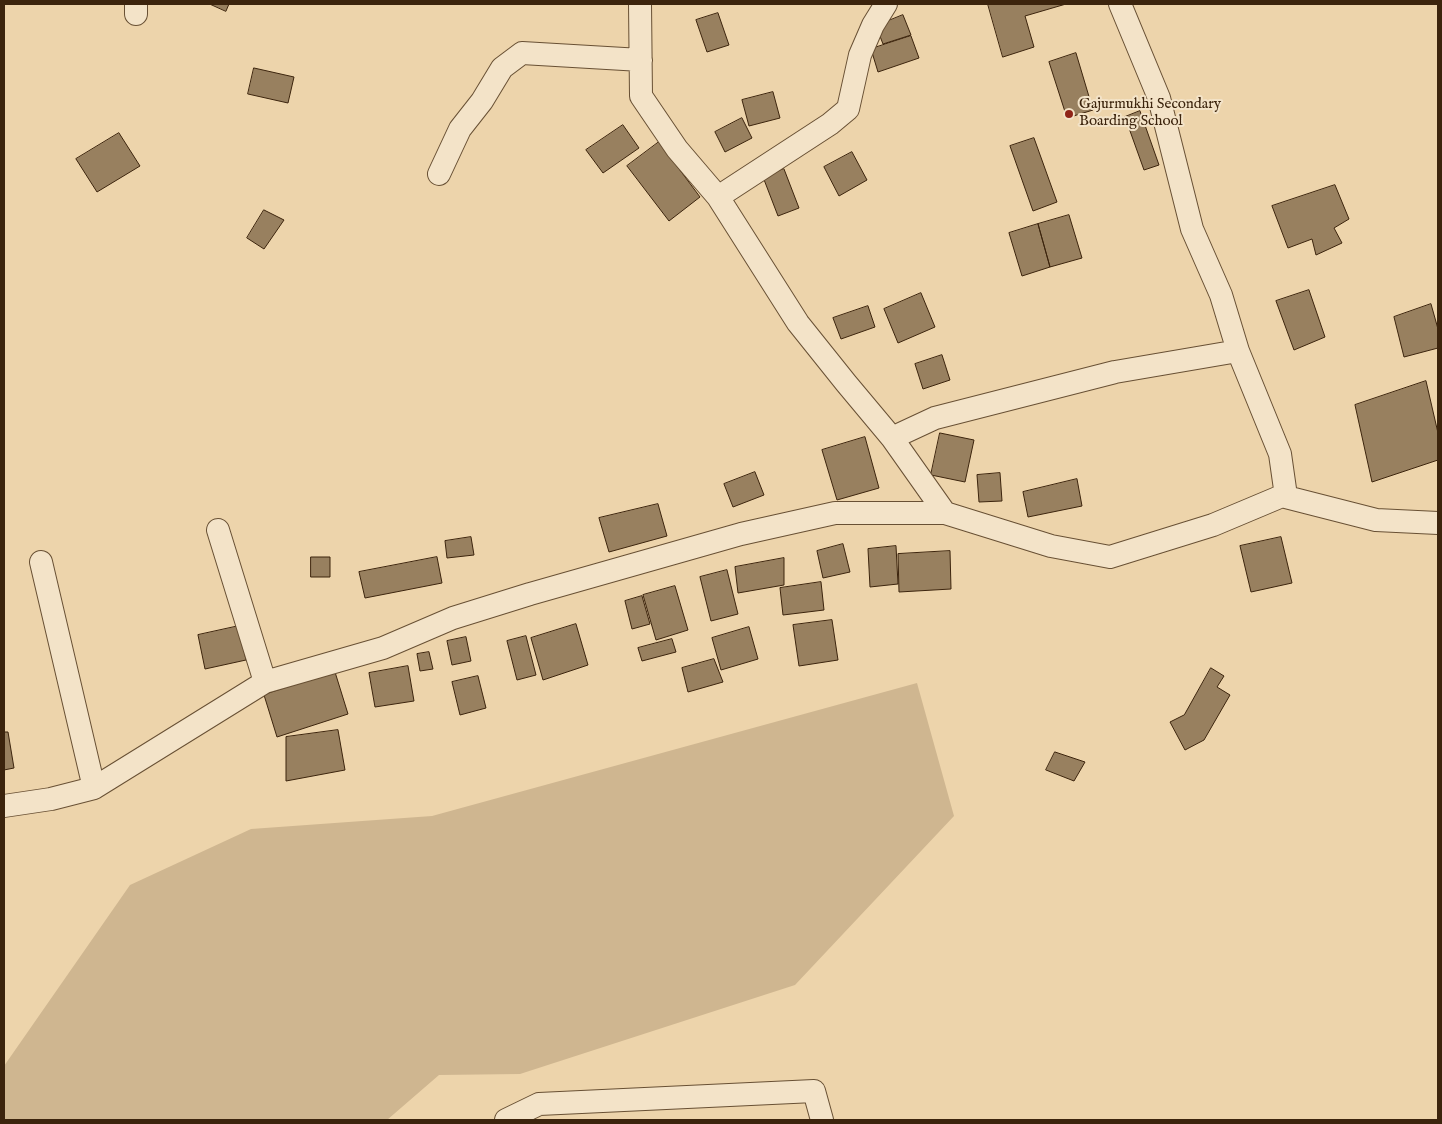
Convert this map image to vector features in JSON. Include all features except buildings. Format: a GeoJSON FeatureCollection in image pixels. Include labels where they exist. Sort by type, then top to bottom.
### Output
{"type":"FeatureCollection","features":[{"type":"Feature","properties":{"kind":"street"},"geometry":{"type":"LineString","coordinates":[[640,4],[641,96],[677,149],[718,197],[798,322],[846,384],[892,438],[945,513]]}},
{"type":"Feature","properties":{"kind":"street"},"geometry":{"type":"LineString","coordinates":[[718,197],[830,124],[848,109],[860,55],[873,25],[886,4]]}},
{"type":"Feature","properties":{"kind":"street"},"geometry":{"type":"LineString","coordinates":[[4,806],[51,799],[94,788],[265,682],[383,648],[453,618],[741,534],[835,513],[945,513],[1051,546],[1110,558],[1213,525],[1286,496],[1280,454],[1238,351],[1221,295],[1192,228],[1159,98],[1120,4]]}},
{"type":"Feature","properties":{"kind":"street"},"geometry":{"type":"LineString","coordinates":[[439,174],[460,129],[482,101],[502,68],[522,53],[641,60]]}},
{"type":"Feature","properties":{"kind":"street"},"geometry":{"type":"LineString","coordinates":[[892,438],[945,415],[1115,372],[1238,351]]}},
{"type":"Feature","properties":{"kind":"street"},"geometry":{"type":"LineString","coordinates":[[1282,496],[1376,520],[1438,523]]}},
{"type":"Feature","properties":{"kind":"street"},"geometry":{"type":"LineString","coordinates":[[218,530],[265,682]]}},
{"type":"Feature","properties":{"kind":"street"},"geometry":{"type":"LineString","coordinates":[[40,562],[94,788]]}},
{"type":"Feature","properties":{"kind":"street"},"geometry":{"type":"LineString","coordinates":[[506,1120],[539,1104],[814,1090],[822,1120]]}},
{"type":"Feature","properties":{"kind":"shaded area"},"geometry":{"type":"Polygon","coordinates":[[[917,683],[954,816],[795,985],[520,1074],[439,1075],[387,1120],[4,1120],[4,1066],[130,885],[251,829],[432,816],[917,683]]]}},
{"type":"Feature","properties":{"kind":"place","name":"Gajurmukhi Secondary Boarding School"},"geometry":{"type":"Point","coordinates":[1069,114]}}]}
